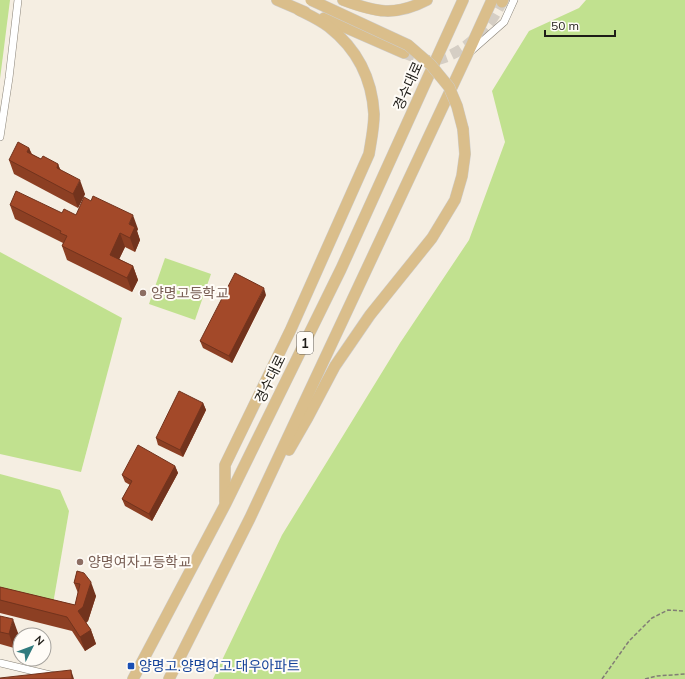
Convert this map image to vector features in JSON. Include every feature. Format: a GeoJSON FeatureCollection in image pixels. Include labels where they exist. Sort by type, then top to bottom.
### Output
{"type":"FeatureCollection","features":[{"type":"Feature","properties":{"kind":"main road"},"geometry":{"type":"LineString","coordinates":[[276,0],[331,21],[404,53]]}},
{"type":"Feature","properties":{"kind":"main road"},"geometry":{"type":"LineString","coordinates":[[250,518],[336,366],[370,315],[432,238],[455,200],[462,176],[465,154],[463,129],[457,106],[448,87],[431,65],[408,45],[311,0]]}},
{"type":"Feature","properties":{"kind":"main road"},"geometry":{"type":"LineString","coordinates":[[343,0],[360,7],[380,12],[410,8],[427,0]]}},
{"type":"Feature","properties":{"kind":"main road","name":"경수대로"},"geometry":{"type":"LineString","coordinates":[[133,679],[225,505],[341,269],[463,0]]}},
{"type":"Feature","properties":{"kind":"main road","name":"1"},"geometry":{"type":"LineString","coordinates":[[169,679],[250,518],[467,55],[499,1]]}},
{"type":"Feature","properties":{"kind":"main road"},"geometry":{"type":"LineString","coordinates":[[225,505],[225,465],[291,329],[366,161],[369,154],[373,132],[374,114],[371,91],[366,74],[356,54],[328,26],[299,10]]}},
{"type":"Feature","properties":{"kind":"street"},"geometry":{"type":"LineString","coordinates":[[0,137],[9,78],[18,0]]}},
{"type":"Feature","properties":{"kind":"street"},"geometry":{"type":"LineString","coordinates":[[467,55],[504,22],[514,0]]}},
{"type":"Feature","properties":{"kind":"street"},"geometry":{"type":"LineString","coordinates":[[0,663],[67,679]]}},
{"type":"Feature","properties":{"kind":"path"},"geometry":{"type":"LineString","coordinates":[[602,679],[629,641],[652,618],[668,610],[685,611]]}},
{"type":"Feature","properties":{"kind":"path"},"geometry":{"type":"LineString","coordinates":[[645,679],[657,676],[685,674]]}},
{"type":"Feature","properties":{"kind":"green space"},"geometry":{"type":"Polygon","coordinates":[[[0,0],[10,0],[0,79],[0,0]]]}},
{"type":"Feature","properties":{"kind":"green space"},"geometry":{"type":"Polygon","coordinates":[[[586,0],[685,0],[685,679],[213,679],[282,535],[400,343],[469,240],[505,142],[492,91],[529,31],[579,8],[586,0]]]}},
{"type":"Feature","properties":{"kind":"green space"},"geometry":{"type":"Polygon","coordinates":[[[0,252],[122,318],[81,472],[0,454],[0,252]]]}},
{"type":"Feature","properties":{"kind":"green space"},"geometry":{"type":"Polygon","coordinates":[[[165,258],[211,274],[195,320],[149,304],[165,258]]]}},
{"type":"Feature","properties":{"kind":"green space"},"geometry":{"type":"Polygon","coordinates":[[[0,474],[60,490],[69,511],[53,604],[0,590],[0,474]]]}},
{"type":"Feature","properties":{"kind":"building"},"geometry":{"type":"Polygon","coordinates":[[[18,142],[29,148],[27,152],[41,159],[43,156],[58,164],[57,168],[80,180],[73,194],[9,160],[18,142]]]}},
{"type":"Feature","properties":{"kind":"building"},"geometry":{"type":"Polygon","coordinates":[[[16,191],[62,213],[64,209],[76,215],[84,197],[91,201],[93,196],[133,215],[129,224],[135,227],[130,238],[120,233],[110,255],[133,266],[127,278],[62,246],[67,236],[60,233],[61,231],[10,205],[16,191]]]}},
{"type":"Feature","properties":{"kind":"building"},"geometry":{"type":"Polygon","coordinates":[[[235,273],[264,288],[229,356],[200,341],[235,273]]]}},
{"type":"Feature","properties":{"kind":"building"},"geometry":{"type":"Polygon","coordinates":[[[179,391],[203,403],[180,450],[156,438],[179,391]]]}},
{"type":"Feature","properties":{"kind":"building"},"geometry":{"type":"Polygon","coordinates":[[[138,445],[175,466],[149,514],[122,499],[132,481],[122,475],[138,445]]]}},
{"type":"Feature","properties":{"kind":"building"},"geometry":{"type":"Polygon","coordinates":[[[77,571],[84,573],[91,582],[83,607],[78,611],[91,630],[80,637],[67,617],[0,600],[0,587],[75,605],[80,584],[74,583],[77,571]]]}},
{"type":"Feature","properties":{"kind":"building"},"geometry":{"type":"Polygon","coordinates":[[[0,616],[13,619],[9,634],[0,632],[0,616]]]}},
{"type":"Feature","properties":{"kind":"building"},"geometry":{"type":"Polygon","coordinates":[[[71,670],[72,679],[0,679],[0,678],[71,670]]]}},
{"type":"Feature","properties":{"kind":"tunnel"},"geometry":{"type":"LineString","coordinates":[[404,53],[426,60],[440,59],[455,53],[480,34],[488,25],[502,2]]}},
{"type":"Feature","properties":{"kind":"place","name":"양명고등학교"},"geometry":{"type":"Point","coordinates":[143,293]}},
{"type":"Feature","properties":{"kind":"place","name":"양명여자고등학교"},"geometry":{"type":"Point","coordinates":[80,562]}},
{"type":"Feature","properties":{"kind":"place","name":"양명고.양명여고.대우아파트"},"geometry":{"type":"Point","coordinates":[131,666]}}]}
